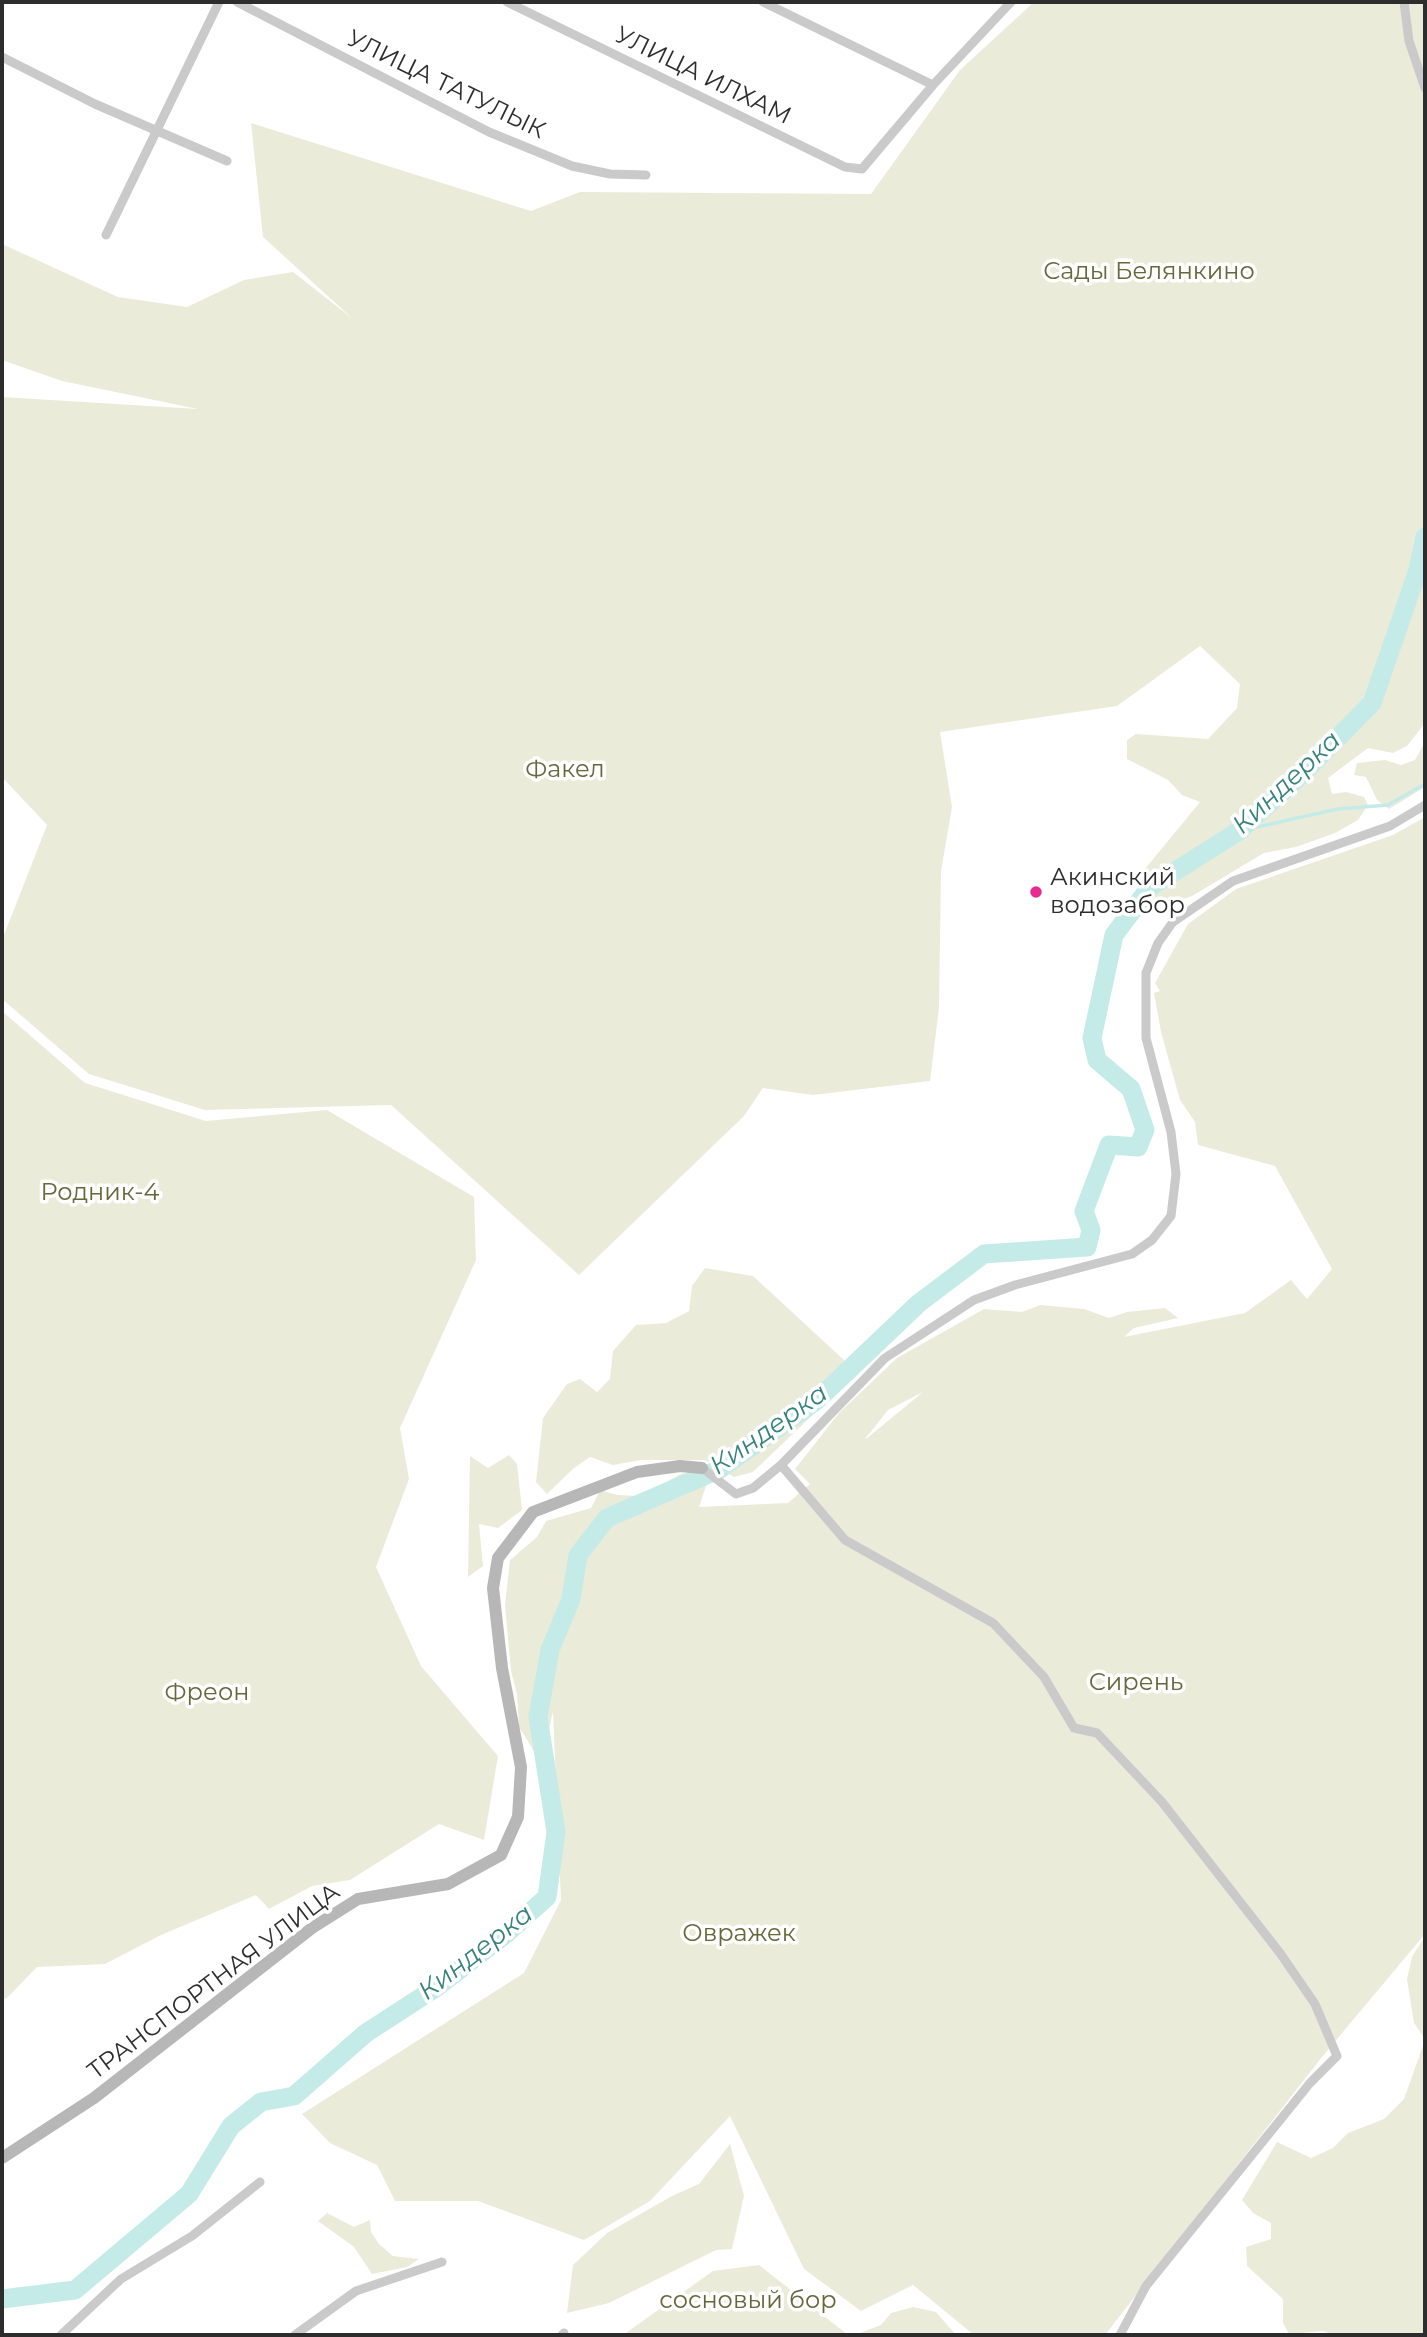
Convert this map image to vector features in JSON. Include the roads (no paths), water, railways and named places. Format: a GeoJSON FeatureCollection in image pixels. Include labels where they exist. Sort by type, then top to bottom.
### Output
{"type":"FeatureCollection","features":[{"type":"Feature","properties":{"kind":"street"},"geometry":{"type":"LineString","coordinates":[[106,235],[219,2]]}},
{"type":"Feature","properties":{"kind":"street","name":"УЛИЦА ТАТУЛЫК"},"geometry":{"type":"LineString","coordinates":[[237,2],[489,132],[572,166],[610,174],[646,175]]}},
{"type":"Feature","properties":{"kind":"street","name":"УЛИЦА ИЛХАМ"},"geometry":{"type":"LineString","coordinates":[[507,2],[845,167],[862,169],[933,85]]}},
{"type":"Feature","properties":{"kind":"street"},"geometry":{"type":"LineString","coordinates":[[763,2],[933,85],[1011,2]]}},
{"type":"Feature","properties":{"kind":"street"},"geometry":{"type":"LineString","coordinates":[[1404,2],[1409,41],[1421,83],[1425,88]]}},
{"type":"Feature","properties":{"kind":"street"},"geometry":{"type":"LineString","coordinates":[[2,57],[95,104],[227,161]]}},
{"type":"Feature","properties":{"kind":"street"},"geometry":{"type":"LineString","coordinates":[[702,1468],[736,1494],[753,1488],[781,1465],[885,1358],[974,1300],[1015,1285],[1132,1254],[1152,1240],[1171,1216],[1176,1174],[1171,1132],[1146,1038],[1146,973],[1158,943],[1173,922],[1233,881],[1390,826],[1425,805]]}},
{"type":"Feature","properties":{"kind":"street"},"geometry":{"type":"LineString","coordinates":[[781,1465],[845,1540],[993,1623],[1011,1641],[1044,1677],[1074,1728],[1097,1733],[1180,1823],[1315,2004],[1337,2056],[1310,2083],[1146,2286],[1121,2335]]}},
{"type":"Feature","properties":{"kind":"street","name":"ТРАНСПОРТНАЯ УЛИЦА"},"geometry":{"type":"LineString","coordinates":[[2,2158],[94,2098],[312,1928],[358,1899],[448,1884],[501,1855],[518,1817],[521,1767],[502,1668],[493,1588],[498,1558],[533,1512],[637,1472],[680,1466],[702,1468]]}},
{"type":"Feature","properties":{"kind":"street"},"geometry":{"type":"LineString","coordinates":[[61,2335],[121,2279],[192,2236],[260,2182]]}},
{"type":"Feature","properties":{"kind":"street"},"geometry":{"type":"LineString","coordinates":[[295,2335],[356,2291],[442,2263]]}},
{"type":"Feature","properties":{"kind":"waterway","name":"Киндерка"},"geometry":{"type":"LineString","coordinates":[[2,2299],[75,2290],[189,2194],[231,2126],[261,2102],[294,2096],[366,2033],[437,1987],[506,1934],[547,1897],[556,1832],[538,1717],[550,1650],[571,1599],[578,1555],[607,1518],[720,1469],[816,1401],[919,1303],[984,1254],[1087,1247],[1091,1230],[1084,1211],[1109,1145],[1138,1147],[1145,1130],[1131,1089],[1097,1060],[1092,1038],[1114,935],[1150,887],[1239,831],[1302,774],[1372,703],[1418,570],[1425,537]]}},
{"type":"Feature","properties":{"kind":"waterway"},"geometry":{"type":"LineString","coordinates":[[1239,831],[1338,809],[1388,805],[1425,784]]}},
{"type":"Feature","properties":{"kind":"place","name":"Акинский водозабор"},"geometry":{"type":"Point","coordinates":[1036,892]}},
{"type":"Feature","properties":{"kind":"park label","name":"Сады Белянкино"},"geometry":{"type":"Point","coordinates":[1149,272]}},
{"type":"Feature","properties":{"kind":"park label","name":"Факел"},"geometry":{"type":"Point","coordinates":[565,770]}},
{"type":"Feature","properties":{"kind":"park label","name":"Родник-4"},"geometry":{"type":"Point","coordinates":[100,1193]}},
{"type":"Feature","properties":{"kind":"park label","name":"Сирень"},"geometry":{"type":"Point","coordinates":[1136,1683]}},
{"type":"Feature","properties":{"kind":"park label","name":"Фреон"},"geometry":{"type":"Point","coordinates":[207,1693]}},
{"type":"Feature","properties":{"kind":"park label","name":"Овражек"},"geometry":{"type":"Point","coordinates":[739,1934]}},
{"type":"Feature","properties":{"kind":"park label","name":"сосновый бор"},"geometry":{"type":"Point","coordinates":[748,2301]}}]}
